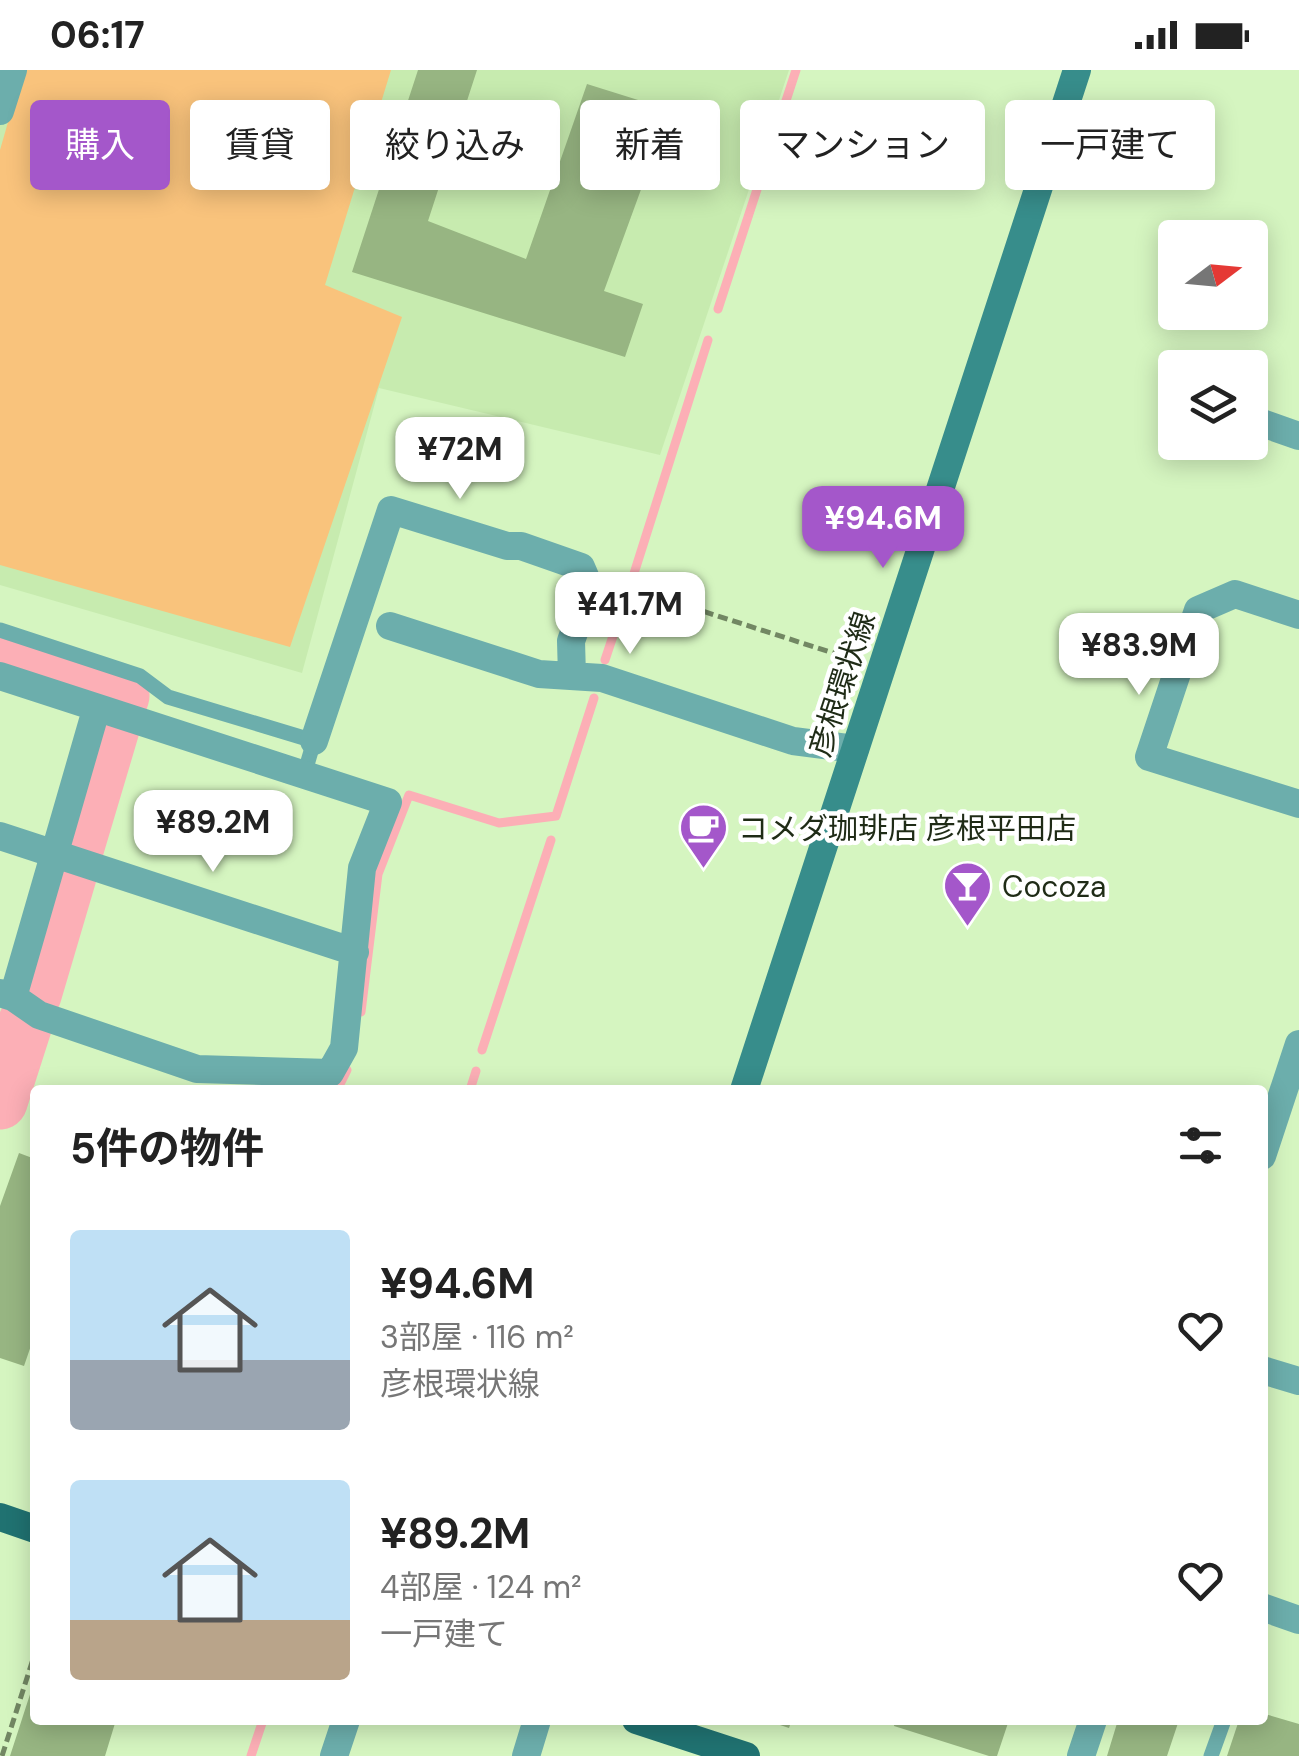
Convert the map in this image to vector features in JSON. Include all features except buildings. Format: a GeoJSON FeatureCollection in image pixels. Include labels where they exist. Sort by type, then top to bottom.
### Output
{"type":"FeatureCollection","features":[{"type":"Feature","properties":{"kind":"main road","name":"彦根環状線"},"geometry":{"type":"LineString","coordinates":[[746,1085],[1077,70]]}},
{"type":"Feature","properties":{"kind":"main road"},"geometry":{"type":"LineString","coordinates":[[0,1517],[30,1526]]}},
{"type":"Feature","properties":{"kind":"main road"},"geometry":{"type":"LineString","coordinates":[[651,1725],[745,1756]]}},
{"type":"Feature","properties":{"kind":"street"},"geometry":{"type":"LineString","coordinates":[[0,111],[13,70]]}},
{"type":"Feature","properties":{"kind":"street"},"geometry":{"type":"LineString","coordinates":[[1268,425],[1299,436]]}},
{"type":"Feature","properties":{"kind":"street"},"geometry":{"type":"LineString","coordinates":[[314,742],[390,510],[582,567],[590,588],[571,641],[572,676]]}},
{"type":"Feature","properties":{"kind":"street"},"geometry":{"type":"LineString","coordinates":[[1299,615],[1234,594],[1198,610],[1150,758],[1299,804]]}},
{"type":"Feature","properties":{"kind":"street"},"geometry":{"type":"LineString","coordinates":[[390,626],[539,674],[602,678],[793,741],[855,749]]}},
{"type":"Feature","properties":{"kind":"street"},"geometry":{"type":"LineString","coordinates":[[0,676],[388,802],[362,868],[344,1048],[330,1074],[197,1069],[39,1015],[6,995],[96,710]]}},
{"type":"Feature","properties":{"kind":"street"},"geometry":{"type":"LineString","coordinates":[[0,836],[355,952]]}},
{"type":"Feature","properties":{"kind":"street"},"geometry":{"type":"LineString","coordinates":[[1268,1138],[1299,1044]]}},
{"type":"Feature","properties":{"kind":"street"},"geometry":{"type":"LineString","coordinates":[[1268,1371],[1297,1374]]}},
{"type":"Feature","properties":{"kind":"street"},"geometry":{"type":"LineString","coordinates":[[1268,1609],[1299,1620]]}},
{"type":"Feature","properties":{"kind":"street"},"geometry":{"type":"LineString","coordinates":[[334,1756],[344,1725]]}},
{"type":"Feature","properties":{"kind":"street"},"geometry":{"type":"LineString","coordinates":[[526,1756],[536,1725]]}},
{"type":"Feature","properties":{"kind":"street"},"geometry":{"type":"LineString","coordinates":[[1081,1756],[1091,1725]]}},
{"type":"Feature","properties":{"kind":"lane"},"geometry":{"type":"LineString","coordinates":[[0,630],[140,676],[168,697],[314,742],[304,775]]}},
{"type":"Feature","properties":{"kind":"lane"},"geometry":{"type":"LineString","coordinates":[[1211,1756],[1222,1725]]}},
{"type":"Feature","properties":{"kind":"path"},"geometry":{"type":"LineString","coordinates":[[590,588],[603,580],[868,664]]}},
{"type":"Feature","properties":{"kind":"path"},"geometry":{"type":"LineString","coordinates":[[2,1756],[30,1669]]}},
{"type":"Feature","properties":{"kind":"shaded area"},"geometry":{"type":"Polygon","coordinates":[[[15,70],[789,70],[779,100],[740,100],[740,190],[749,190],[660,455],[379,388],[302,673],[0,585],[0,119],[15,70]]]}},
{"type":"Feature","properties":{"kind":"shaded area"},"geometry":{"type":"Polygon","coordinates":[[[23,70],[391,70],[382,100],[350,100],[350,190],[354,190],[325,285],[402,317],[290,647],[0,565],[0,150],[23,70]]]}},
{"type":"Feature","properties":{"kind":"waterway"},"geometry":{"type":"LineString","coordinates":[[718,309],[796,70]]}},
{"type":"Feature","properties":{"kind":"waterway"},"geometry":{"type":"LineString","coordinates":[[631,583],[708,340]]}},
{"type":"Feature","properties":{"kind":"waterway"},"geometry":{"type":"LineString","coordinates":[[605,660],[625,600]]}},
{"type":"Feature","properties":{"kind":"waterway"},"geometry":{"type":"LineString","coordinates":[[0,657],[122,696],[119,705]]}},
{"type":"Feature","properties":{"kind":"waterway"},"geometry":{"type":"LineString","coordinates":[[361,1012],[378,874],[409,795],[499,823],[556,816],[594,698]]}},
{"type":"Feature","properties":{"kind":"waterway"},"geometry":{"type":"LineString","coordinates":[[76,850],[112,729]]}},
{"type":"Feature","properties":{"kind":"waterway"},"geometry":{"type":"LineString","coordinates":[[482,1050],[551,840]]}},
{"type":"Feature","properties":{"kind":"waterway"},"geometry":{"type":"LineString","coordinates":[[34,995],[70,873]]}},
{"type":"Feature","properties":{"kind":"waterway"},"geometry":{"type":"LineString","coordinates":[[0,1102],[26,1021]]}},
{"type":"Feature","properties":{"kind":"waterway"},"geometry":{"type":"LineString","coordinates":[[340,1085],[347,1070]]}},
{"type":"Feature","properties":{"kind":"waterway"},"geometry":{"type":"LineString","coordinates":[[472,1085],[476,1071]]}},
{"type":"Feature","properties":{"kind":"waterway"},"geometry":{"type":"LineString","coordinates":[[251,1756],[261,1725]]}},
{"type":"Feature","properties":{"kind":"place","name":"コメダ珈琲店 彦根平田店"},"geometry":{"type":"Point","coordinates":[703,870]}},
{"type":"Feature","properties":{"kind":"place","name":"Cocoza"},"geometry":{"type":"Point","coordinates":[967,928]}}]}
